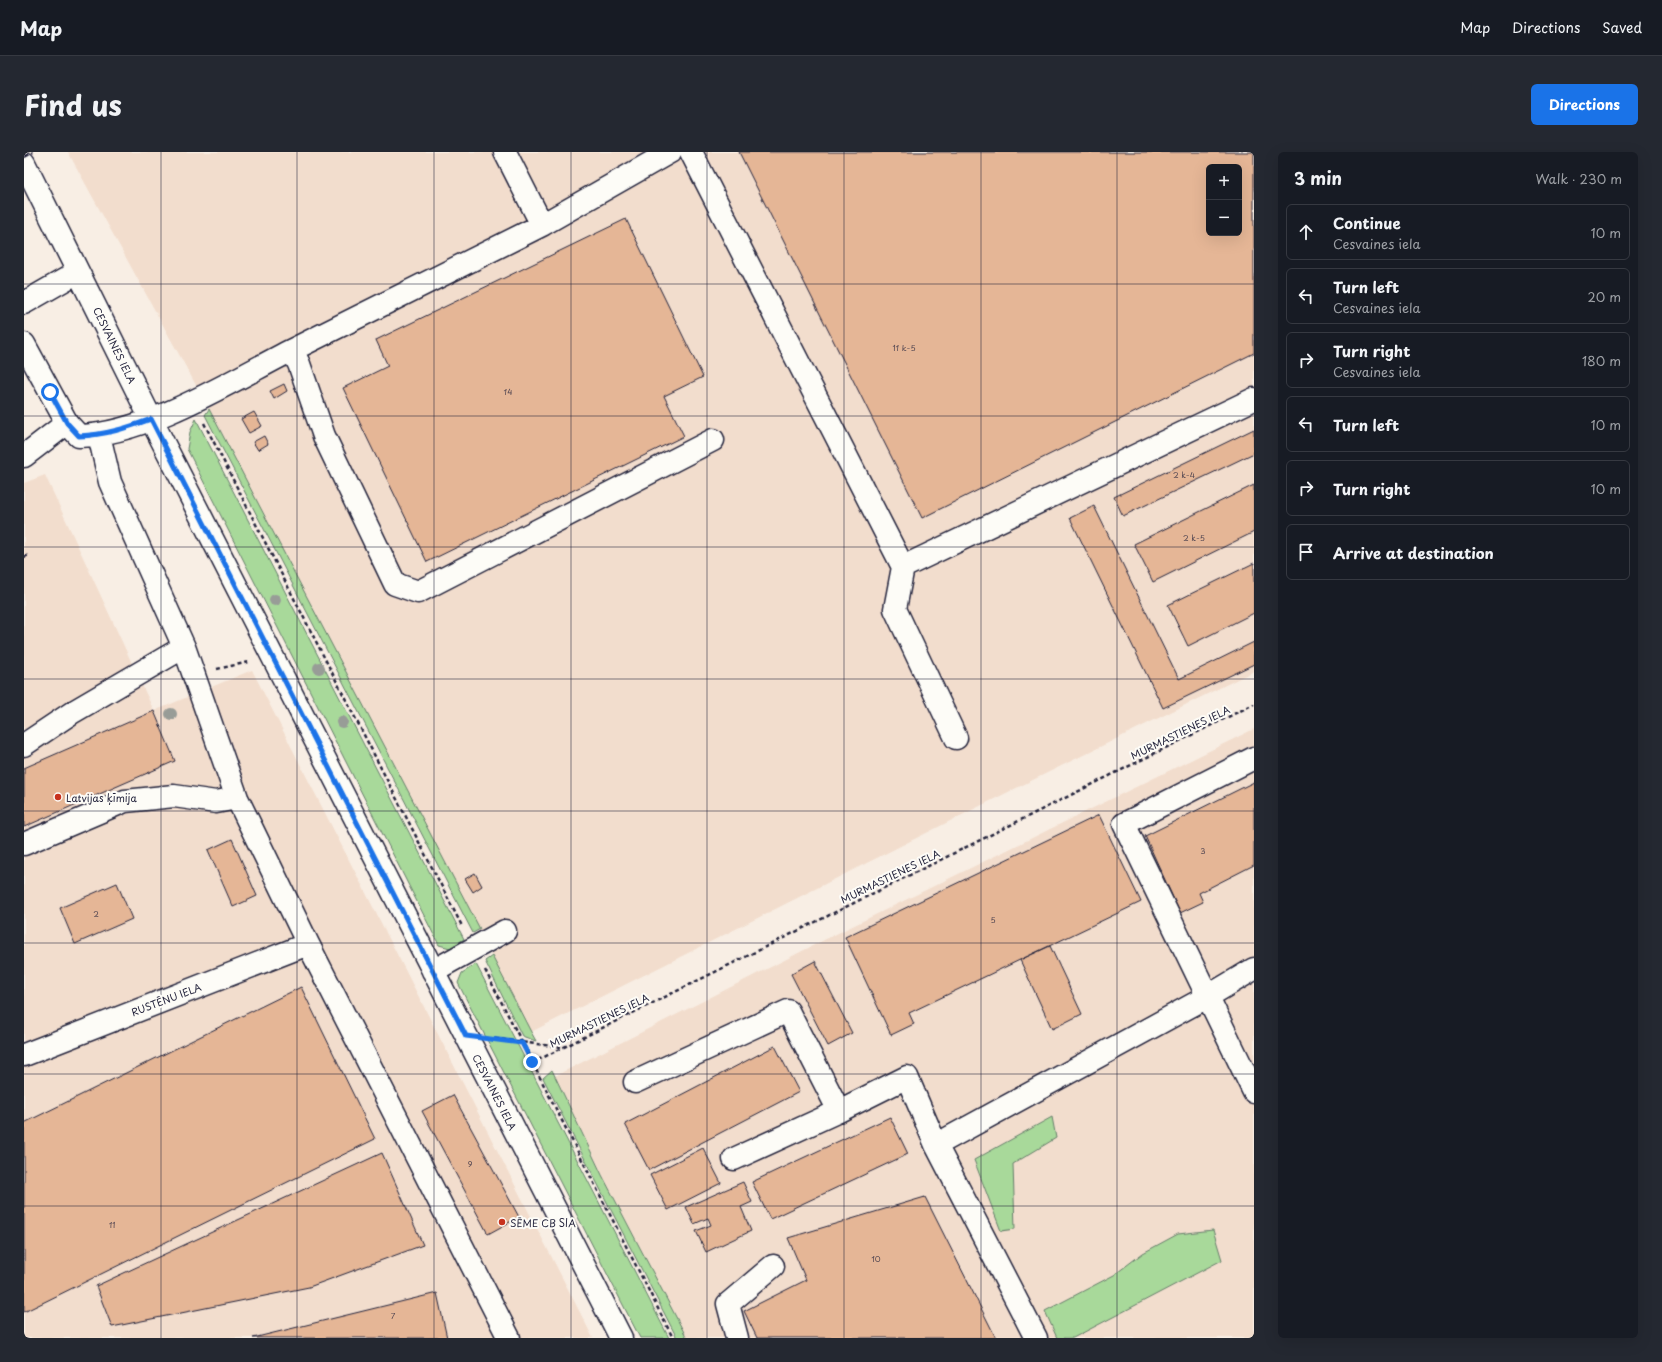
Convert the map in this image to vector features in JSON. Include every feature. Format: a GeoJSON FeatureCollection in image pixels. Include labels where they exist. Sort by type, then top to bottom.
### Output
{"type":"FeatureCollection","features":[{"type":"Feature","properties":{"kind":"street"},"geometry":{"type":"LineString","coordinates":[[505,152],[542,225]]}},
{"type":"Feature","properties":{"kind":"street"},"geometry":{"type":"LineString","coordinates":[[24,344],[67,423],[79,436],[99,435],[122,430],[193,401],[542,225],[670,152]]}},
{"type":"Feature","properties":{"kind":"street"},"geometry":{"type":"LineString","coordinates":[[691,152],[903,567],[895,609],[956,738]]}},
{"type":"Feature","properties":{"kind":"street","name":"CESVAINES IELA"},"geometry":{"type":"LineString","coordinates":[[24,163],[151,419],[621,1338]]}},
{"type":"Feature","properties":{"kind":"street"},"geometry":{"type":"LineString","coordinates":[[24,303],[78,272]]}},
{"type":"Feature","properties":{"kind":"street"},"geometry":{"type":"LineString","coordinates":[[292,350],[299,364],[324,436],[395,584],[418,592],[713,440]]}},
{"type":"Feature","properties":{"kind":"street"},"geometry":{"type":"LineString","coordinates":[[903,567],[1254,399]]}},
{"type":"Feature","properties":{"kind":"street"},"geometry":{"type":"LineString","coordinates":[[24,456],[67,423]]}},
{"type":"Feature","properties":{"kind":"street"},"geometry":{"type":"LineString","coordinates":[[99,435],[110,482],[184,647],[237,798],[308,944],[509,1338]]}},
{"type":"Feature","properties":{"kind":"street"},"geometry":{"type":"LineString","coordinates":[[24,745],[73,712],[184,647]]}},
{"type":"Feature","properties":{"kind":"street"},"geometry":{"type":"LineString","coordinates":[[1254,758],[1124,824],[1254,1092]]}},
{"type":"Feature","properties":{"kind":"street"},"geometry":{"type":"LineString","coordinates":[[24,844],[125,801],[174,796],[216,802],[237,798]]}},
{"type":"Feature","properties":{"kind":"street"},"geometry":{"type":"LineString","coordinates":[[433,971],[505,931]]}},
{"type":"Feature","properties":{"kind":"street","name":"RUSTĒNU IELA"},"geometry":{"type":"LineString","coordinates":[[24,1055],[308,944]]}},
{"type":"Feature","properties":{"kind":"street"},"geometry":{"type":"LineString","coordinates":[[936,1145],[1207,997],[1254,969]]}},
{"type":"Feature","properties":{"kind":"street"},"geometry":{"type":"LineString","coordinates":[[635,1082],[788,1011],[839,1111]]}},
{"type":"Feature","properties":{"kind":"street"},"geometry":{"type":"LineString","coordinates":[[734,1159],[839,1111],[907,1077],[936,1145],[1036,1338]]}},
{"type":"Feature","properties":{"kind":"street"},"geometry":{"type":"LineString","coordinates":[[737,1338],[728,1304],[773,1266]]}},
{"type":"Feature","properties":{"kind":"path"},"geometry":{"type":"LineString","coordinates":[[193,401],[464,930]]}},
{"type":"Feature","properties":{"kind":"path"},"geometry":{"type":"LineString","coordinates":[[24,557],[29,555]]}},
{"type":"Feature","properties":{"kind":"path","name":"MURMASTIENES IELA"},"geometry":{"type":"LineString","coordinates":[[532,1062],[1254,704]]}},
{"type":"Feature","properties":{"kind":"path"},"geometry":{"type":"LineString","coordinates":[[484,969],[673,1338]]}},
{"type":"Feature","properties":{"kind":"path"},"geometry":{"type":"LineString","coordinates":[[466,1036],[562,1048]]}},
{"type":"Feature","properties":{"kind":"shaded area"},"geometry":{"type":"Polygon","coordinates":[[[68,152],[1254,152],[1254,671],[976,808],[531,1032],[209,409],[68,152]]]}},
{"type":"Feature","properties":{"kind":"shaded area"},"geometry":{"type":"Polygon","coordinates":[[[45,475],[154,711],[252,670],[593,1338],[24,1338],[24,483],[45,475]]]}},
{"type":"Feature","properties":{"kind":"shaded area"},"geometry":{"type":"Polygon","coordinates":[[[1254,729],[1254,1338],[687,1338],[602,1175],[555,1076],[826,939],[1254,729]]]}},
{"type":"Feature","properties":{"kind":"green space"},"geometry":{"type":"Polygon","coordinates":[[[209,409],[480,929],[473,933],[205,415],[209,409]]]}},
{"type":"Feature","properties":{"kind":"green space"},"geometry":{"type":"Polygon","coordinates":[[[196,419],[464,939],[450,948],[439,945],[187,449],[190,432],[196,419]]]}},
{"type":"Feature","properties":{"kind":"green space"},"geometry":{"type":"Polygon","coordinates":[[[492,956],[536,1041],[522,1036],[485,961],[492,956]]]}},
{"type":"Feature","properties":{"kind":"green space"},"geometry":{"type":"Polygon","coordinates":[[[476,964],[669,1338],[640,1338],[458,983],[462,973],[476,964]]]}},
{"type":"Feature","properties":{"kind":"green space"},"geometry":{"type":"Polygon","coordinates":[[[552,1070],[602,1175],[687,1338],[677,1338],[543,1078],[552,1070]]]}},
{"type":"Feature","properties":{"kind":"green space"},"geometry":{"type":"Polygon","coordinates":[[[1052,1117],[1056,1138],[1013,1164],[1015,1229],[1001,1231],[974,1160],[1052,1117]]]}},
{"type":"Feature","properties":{"kind":"green space"},"geometry":{"type":"Polygon","coordinates":[[[1213,1230],[1222,1260],[1073,1338],[1057,1338],[1045,1311],[1114,1275],[1143,1253],[1178,1234],[1213,1230]]]}},
{"type":"Feature","properties":{"kind":"building"},"geometry":{"type":"Polygon","coordinates":[[[739,152],[1254,152],[1254,353],[922,518],[739,152]]]}},
{"type":"Feature","properties":{"kind":"building"},"geometry":{"type":"Polygon","coordinates":[[[626,219],[703,377],[664,396],[684,436],[427,562],[343,388],[388,366],[376,340],[626,219]]]}},
{"type":"Feature","properties":{"kind":"building"},"geometry":{"type":"Polygon","coordinates":[[[284,384],[287,391],[274,399],[270,391],[284,384]]]}},
{"type":"Feature","properties":{"kind":"building"},"geometry":{"type":"Polygon","coordinates":[[[254,412],[262,426],[249,433],[241,419],[254,412]]]}},
{"type":"Feature","properties":{"kind":"building"},"geometry":{"type":"Polygon","coordinates":[[[1254,429],[1254,453],[1123,516],[1114,497],[1254,429]]]}},
{"type":"Feature","properties":{"kind":"building"},"geometry":{"type":"Polygon","coordinates":[[[264,436],[268,444],[258,450],[253,442],[264,436]]]}},
{"type":"Feature","properties":{"kind":"building"},"geometry":{"type":"Polygon","coordinates":[[[1254,485],[1254,532],[1153,582],[1134,544],[1254,485]]]}},
{"type":"Feature","properties":{"kind":"building"},"geometry":{"type":"Polygon","coordinates":[[[1094,506],[1179,679],[1254,642],[1254,664],[1163,708],[1070,518],[1094,506]]]}},
{"type":"Feature","properties":{"kind":"building"},"geometry":{"type":"Polygon","coordinates":[[[1254,563],[1254,613],[1188,646],[1168,605],[1254,563]]]}},
{"type":"Feature","properties":{"kind":"building","name":"Latvijas ķīmija"},"geometry":{"type":"Polygon","coordinates":[[[154,711],[175,761],[24,827],[24,768],[154,711]]]}},
{"type":"Feature","properties":{"kind":"building"},"geometry":{"type":"Polygon","coordinates":[[[1254,782],[1254,865],[1199,893],[1203,902],[1180,913],[1145,836],[1254,782]]]}},
{"type":"Feature","properties":{"kind":"building"},"geometry":{"type":"Polygon","coordinates":[[[1099,815],[1141,902],[909,1013],[914,1024],[891,1035],[845,937],[1099,815]]]}},
{"type":"Feature","properties":{"kind":"building"},"geometry":{"type":"Polygon","coordinates":[[[232,839],[257,896],[233,907],[208,850],[232,839]]]}},
{"type":"Feature","properties":{"kind":"building"},"geometry":{"type":"Polygon","coordinates":[[[475,873],[482,886],[473,892],[465,879],[475,873]]]}},
{"type":"Feature","properties":{"kind":"building"},"geometry":{"type":"Polygon","coordinates":[[[117,883],[132,919],[75,944],[60,908],[117,883]]]}},
{"type":"Feature","properties":{"kind":"building"},"geometry":{"type":"Polygon","coordinates":[[[1050,946],[1082,1014],[1052,1029],[1020,960],[1050,946]]]}},
{"type":"Feature","properties":{"kind":"building"},"geometry":{"type":"Polygon","coordinates":[[[815,961],[852,1033],[828,1046],[791,974],[815,961]]]}},
{"type":"Feature","properties":{"kind":"building"},"geometry":{"type":"Polygon","coordinates":[[[301,987],[375,1139],[24,1312],[24,1123],[301,987]]]}},
{"type":"Feature","properties":{"kind":"building"},"geometry":{"type":"Polygon","coordinates":[[[775,1046],[799,1092],[649,1170],[625,1124],[775,1046]]]}},
{"type":"Feature","properties":{"kind":"building"},"geometry":{"type":"Polygon","coordinates":[[[453,1095],[519,1217],[488,1234],[422,1111],[453,1095]]]}},
{"type":"Feature","properties":{"kind":"building"},"geometry":{"type":"Polygon","coordinates":[[[890,1117],[908,1154],[770,1219],[752,1182],[890,1117]]]}},
{"type":"Feature","properties":{"kind":"building"},"geometry":{"type":"Polygon","coordinates":[[[703,1148],[721,1183],[668,1210],[650,1175],[703,1148]]]}},
{"type":"Feature","properties":{"kind":"building"},"geometry":{"type":"Polygon","coordinates":[[[382,1153],[423,1245],[309,1287],[112,1327],[96,1286],[382,1153]]]}},
{"type":"Feature","properties":{"kind":"building"},"geometry":{"type":"Polygon","coordinates":[[[743,1182],[752,1202],[741,1207],[751,1231],[706,1252],[696,1231],[711,1225],[708,1218],[694,1224],[686,1207],[743,1182]]]}},
{"type":"Feature","properties":{"kind":"building"},"geometry":{"type":"Polygon","coordinates":[[[925,1197],[996,1338],[757,1338],[744,1311],[806,1280],[788,1238],[925,1197]]]}},
{"type":"Feature","properties":{"kind":"building"},"geometry":{"type":"Polygon","coordinates":[[[437,1293],[447,1338],[253,1338],[437,1293]]]}},
{"type":"Feature","properties":{"kind":"railway"},"geometry":{"type":"LineString","coordinates":[[24,157],[33,152]]}},
{"type":"Feature","properties":{"kind":"place","name":"Latvijas ķīmija"},"geometry":{"type":"Point","coordinates":[58,797]}},
{"type":"Feature","properties":{"kind":"place","name":"SĒME CB SIA"},"geometry":{"type":"Point","coordinates":[502,1222]}},
{"type":"Feature","properties":{"kind":"route"},"geometry":{"type":"LineString","coordinates":[[50,392],[67,423],[79,436],[99,435],[122,430],[151,419],[319,745],[466,1036],[522,1043],[532,1062]]}}]}
